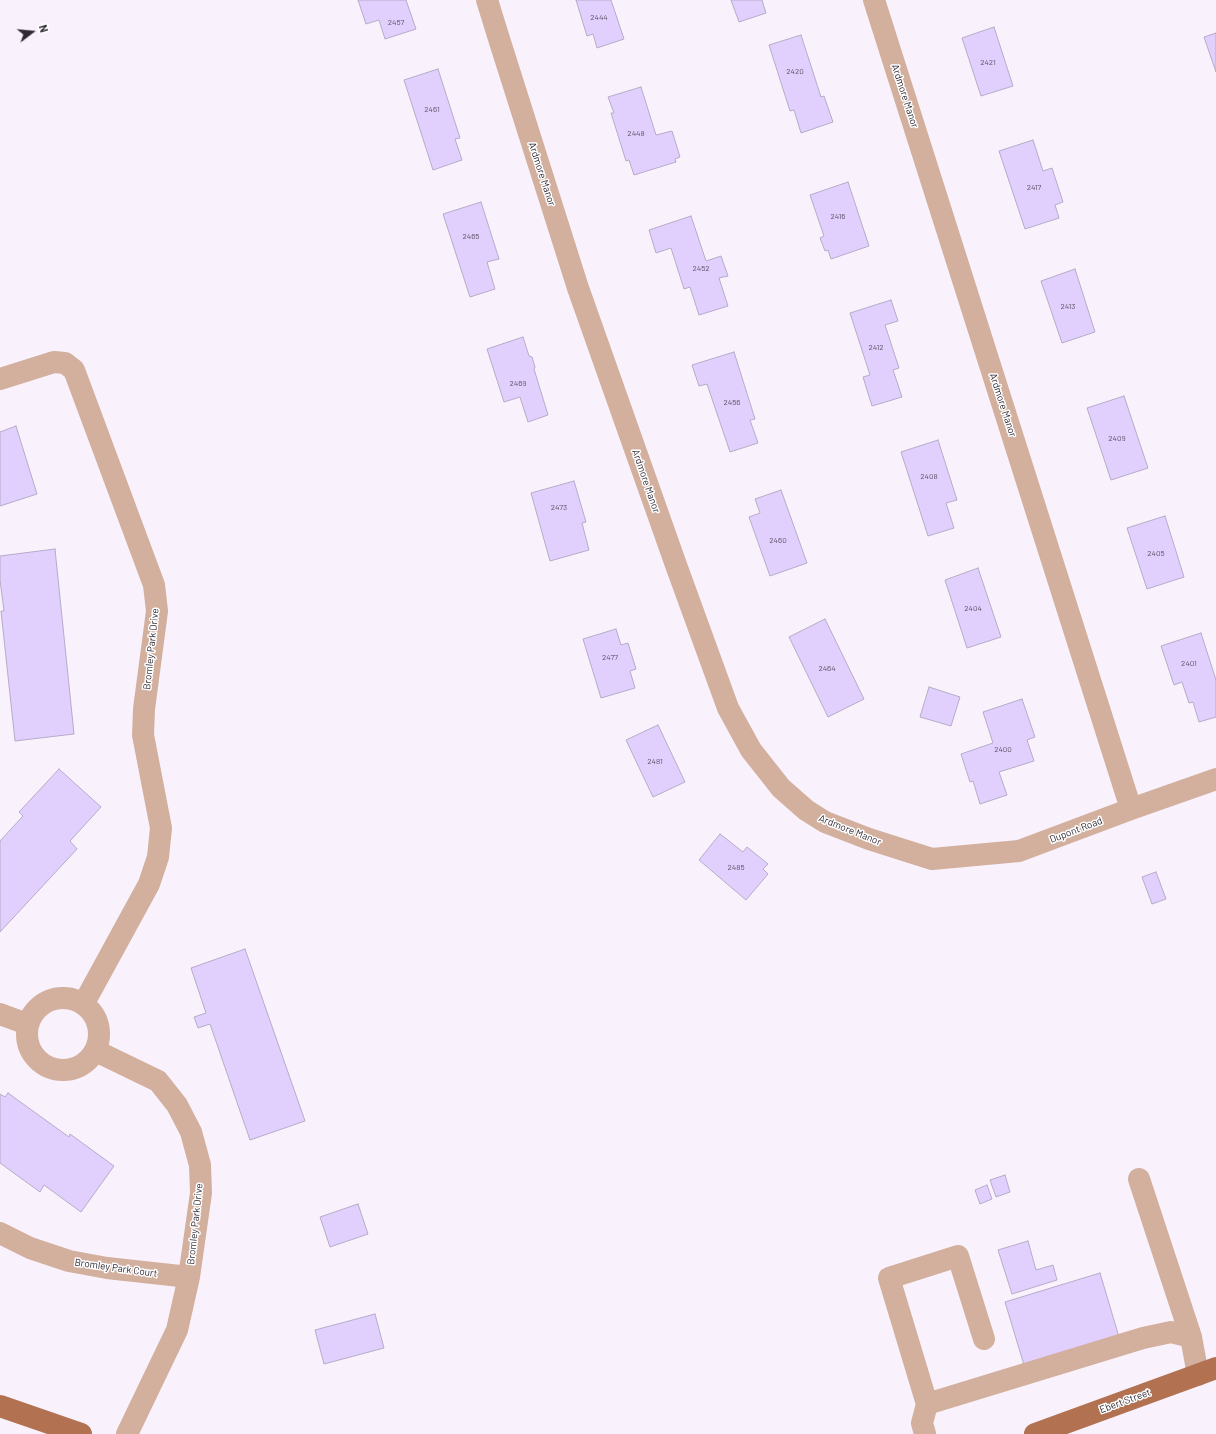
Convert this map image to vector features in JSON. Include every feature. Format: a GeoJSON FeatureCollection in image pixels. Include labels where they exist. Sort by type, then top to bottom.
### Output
{"type":"FeatureCollection","features":[{"type":"Feature","properties":{"kind":"main road","name":"Ebert Street"},"geometry":{"type":"LineString","coordinates":[[1035,1434],[1207,1371]]}},
{"type":"Feature","properties":{"kind":"main road"},"geometry":{"type":"LineString","coordinates":[[0,1406],[81,1434]]}},
{"type":"Feature","properties":{"kind":"street","name":"Ardmore Manor"},"geometry":{"type":"LineString","coordinates":[[488,0],[504,57],[578,288],[728,708],[751,750],[781,788],[806,810],[825,822],[869,839],[932,859]]}},
{"type":"Feature","properties":{"kind":"street","name":"Ardmore Manor"},"geometry":{"type":"LineString","coordinates":[[874,0],[1131,809]]}},
{"type":"Feature","properties":{"kind":"street","name":"Bromley Park Drive"},"geometry":{"type":"LineString","coordinates":[[0,379],[54,362],[65,363],[74,370],[154,585],[157,612],[144,709],[143,735],[161,828],[158,857],[149,884],[84,1003]]}},
{"type":"Feature","properties":{"kind":"street","name":"Dupont Road"},"geometry":{"type":"LineString","coordinates":[[932,859],[1019,851],[1216,779]]}},
{"type":"Feature","properties":{"kind":"street"},"geometry":{"type":"LineString","coordinates":[[68,997],[84,1003],[96,1017],[100,1034],[96,1051],[84,1064],[67,1070],[50,1068],[35,1058],[27,1042],[27,1024],[35,1009],[50,999],[68,997]]}},
{"type":"Feature","properties":{"kind":"street"},"geometry":{"type":"LineString","coordinates":[[0,1014],[27,1024]]}},
{"type":"Feature","properties":{"kind":"street","name":"Bromley Park Drive"},"geometry":{"type":"LineString","coordinates":[[96,1051],[158,1081],[177,1105],[191,1132],[200,1165],[201,1193],[189,1277],[177,1330],[127,1434]]}},
{"type":"Feature","properties":{"kind":"street"},"geometry":{"type":"LineString","coordinates":[[1139,1179],[1191,1337],[1207,1371]]}},
{"type":"Feature","properties":{"kind":"street","name":"Bromley Park Court"},"geometry":{"type":"LineString","coordinates":[[0,1233],[30,1248],[69,1261],[107,1268],[189,1277]]}},
{"type":"Feature","properties":{"kind":"street"},"geometry":{"type":"LineString","coordinates":[[925,1434],[922,1423],[927,1404],[889,1278],[958,1256],[984,1340]]}},
{"type":"Feature","properties":{"kind":"street"},"geometry":{"type":"LineString","coordinates":[[927,1404],[1143,1338],[1171,1332],[1191,1337]]}},
{"type":"Feature","properties":{"kind":"building"},"geometry":{"type":"Polygon","coordinates":[[[358,0],[406,0],[416,29],[385,39],[379,20],[366,24],[358,0]]]}},
{"type":"Feature","properties":{"kind":"building"},"geometry":{"type":"Polygon","coordinates":[[[576,0],[611,0],[624,39],[597,48],[593,34],[587,36],[576,0]]]}},
{"type":"Feature","properties":{"kind":"building"},"geometry":{"type":"Polygon","coordinates":[[[731,0],[762,0],[766,13],[739,22],[731,0]]]}},
{"type":"Feature","properties":{"kind":"building"},"geometry":{"type":"Polygon","coordinates":[[[994,27],[1013,86],[981,96],[962,38],[994,27]]]}},
{"type":"Feature","properties":{"kind":"building"},"geometry":{"type":"Polygon","coordinates":[[[1216,33],[1216,72],[1204,37],[1216,33]]]}},
{"type":"Feature","properties":{"kind":"building"},"geometry":{"type":"Polygon","coordinates":[[[801,35],[821,97],[824,96],[833,122],[801,133],[794,110],[790,111],[769,45],[801,35]]]}},
{"type":"Feature","properties":{"kind":"building"},"geometry":{"type":"Polygon","coordinates":[[[438,69],[460,138],[455,139],[462,160],[433,170],[404,80],[438,69]]]}},
{"type":"Feature","properties":{"kind":"building"},"geometry":{"type":"Polygon","coordinates":[[[641,87],[656,135],[672,131],[680,157],[675,159],[676,162],[634,175],[629,160],[626,161],[611,113],[614,113],[608,97],[641,87]]]}},
{"type":"Feature","properties":{"kind":"building"},"geometry":{"type":"Polygon","coordinates":[[[1033,140],[1043,171],[1052,168],[1063,202],[1055,205],[1059,218],[1025,229],[999,151],[1033,140]]]}},
{"type":"Feature","properties":{"kind":"building"},"geometry":{"type":"Polygon","coordinates":[[[848,182],[869,246],[831,259],[828,250],[825,251],[820,238],[824,236],[810,195],[848,182]]]}},
{"type":"Feature","properties":{"kind":"building"},"geometry":{"type":"Polygon","coordinates":[[[481,202],[499,259],[487,262],[495,289],[470,297],[443,214],[481,202]]]}},
{"type":"Feature","properties":{"kind":"building"},"geometry":{"type":"Polygon","coordinates":[[[691,216],[706,261],[721,256],[728,276],[719,278],[728,306],[699,315],[690,287],[684,289],[671,248],[656,253],[649,230],[691,216]]]}},
{"type":"Feature","properties":{"kind":"building"},"geometry":{"type":"Polygon","coordinates":[[[1075,269],[1095,332],[1062,343],[1041,281],[1075,269]]]}},
{"type":"Feature","properties":{"kind":"building"},"geometry":{"type":"Polygon","coordinates":[[[891,300],[898,321],[885,325],[899,368],[893,370],[902,397],[872,406],[863,377],[870,375],[850,313],[891,300]]]}},
{"type":"Feature","properties":{"kind":"building"},"geometry":{"type":"Polygon","coordinates":[[[523,337],[529,356],[532,357],[535,367],[534,369],[548,415],[528,422],[520,397],[504,402],[487,349],[523,337]]]}},
{"type":"Feature","properties":{"kind":"building"},"geometry":{"type":"Polygon","coordinates":[[[734,352],[755,419],[750,420],[758,443],[730,452],[707,384],[699,386],[692,365],[734,352]]]}},
{"type":"Feature","properties":{"kind":"building"},"geometry":{"type":"Polygon","coordinates":[[[1124,396],[1148,468],[1111,480],[1087,408],[1124,396]]]}},
{"type":"Feature","properties":{"kind":"building"},"geometry":{"type":"Polygon","coordinates":[[[16,426],[37,494],[0,506],[0,432],[16,426]]]}},
{"type":"Feature","properties":{"kind":"building"},"geometry":{"type":"Polygon","coordinates":[[[938,440],[957,500],[946,503],[954,528],[928,536],[901,452],[938,440]]]}},
{"type":"Feature","properties":{"kind":"building"},"geometry":{"type":"Polygon","coordinates":[[[574,481],[586,522],[582,523],[589,550],[550,561],[531,493],[574,481]]]}},
{"type":"Feature","properties":{"kind":"building"},"geometry":{"type":"Polygon","coordinates":[[[781,490],[807,563],[770,576],[749,517],[760,513],[755,499],[781,490]]]}},
{"type":"Feature","properties":{"kind":"building"},"geometry":{"type":"Polygon","coordinates":[[[1165,516],[1184,577],[1147,589],[1127,528],[1165,516]]]}},
{"type":"Feature","properties":{"kind":"building"},"geometry":{"type":"Polygon","coordinates":[[[55,549],[74,734],[15,741],[1,611],[4,611],[0,580],[0,556],[55,549]]]}},
{"type":"Feature","properties":{"kind":"building"},"geometry":{"type":"Polygon","coordinates":[[[978,568],[1001,637],[967,648],[945,580],[978,568]]]}},
{"type":"Feature","properties":{"kind":"building"},"geometry":{"type":"Polygon","coordinates":[[[825,619],[864,699],[828,717],[789,637],[825,619]]]}},
{"type":"Feature","properties":{"kind":"building"},"geometry":{"type":"Polygon","coordinates":[[[616,629],[621,645],[628,643],[636,669],[630,671],[635,688],[601,698],[583,639],[616,629]]]}},
{"type":"Feature","properties":{"kind":"building"},"geometry":{"type":"Polygon","coordinates":[[[1201,633],[1216,680],[1216,717],[1199,722],[1193,702],[1189,703],[1182,682],[1174,685],[1161,646],[1201,633]]]}},
{"type":"Feature","properties":{"kind":"building"},"geometry":{"type":"Polygon","coordinates":[[[929,687],[960,697],[951,726],[920,717],[929,687]]]}},
{"type":"Feature","properties":{"kind":"building"},"geometry":{"type":"Polygon","coordinates":[[[1022,699],[1035,737],[1027,740],[1034,761],[999,772],[1007,795],[980,804],[973,781],[970,782],[961,754],[993,743],[983,712],[1022,699]]]}},
{"type":"Feature","properties":{"kind":"building"},"geometry":{"type":"Polygon","coordinates":[[[658,725],[685,782],[653,797],[626,740],[658,725]]]}},
{"type":"Feature","properties":{"kind":"building"},"geometry":{"type":"Polygon","coordinates":[[[59,769],[101,807],[70,841],[77,849],[0,932],[0,841],[23,816],[19,812],[59,769]]]}},
{"type":"Feature","properties":{"kind":"building"},"geometry":{"type":"Polygon","coordinates":[[[720,834],[743,852],[747,847],[768,864],[763,869],[768,874],[746,900],[699,860],[720,834]]]}},
{"type":"Feature","properties":{"kind":"building"},"geometry":{"type":"Polygon","coordinates":[[[1156,872],[1166,899],[1152,904],[1142,877],[1156,872]]]}},
{"type":"Feature","properties":{"kind":"building"},"geometry":{"type":"Polygon","coordinates":[[[245,949],[305,1121],[250,1140],[210,1024],[198,1028],[194,1017],[206,1013],[191,968],[245,949]]]}},
{"type":"Feature","properties":{"kind":"building"},"geometry":{"type":"Polygon","coordinates":[[[8,1093],[69,1137],[70,1134],[114,1166],[81,1212],[44,1185],[40,1192],[0,1163],[0,1094],[5,1097],[8,1093]]]}},
{"type":"Feature","properties":{"kind":"building"},"geometry":{"type":"Polygon","coordinates":[[[1005,1175],[1010,1192],[996,1197],[990,1180],[1005,1175]]]}},
{"type":"Feature","properties":{"kind":"building"},"geometry":{"type":"Polygon","coordinates":[[[987,1185],[992,1199],[980,1204],[975,1190],[987,1185]]]}},
{"type":"Feature","properties":{"kind":"building"},"geometry":{"type":"Polygon","coordinates":[[[358,1204],[368,1234],[330,1247],[320,1217],[358,1204]]]}},
{"type":"Feature","properties":{"kind":"building"},"geometry":{"type":"Polygon","coordinates":[[[1028,1241],[1036,1270],[1053,1265],[1057,1280],[1012,1294],[998,1250],[1028,1241]]]}},
{"type":"Feature","properties":{"kind":"building"},"geometry":{"type":"Polygon","coordinates":[[[1100,1273],[1119,1337],[1024,1365],[1005,1302],[1100,1273]]]}},
{"type":"Feature","properties":{"kind":"building"},"geometry":{"type":"Polygon","coordinates":[[[375,1314],[384,1348],[324,1364],[315,1330],[375,1314]]]}}]}
